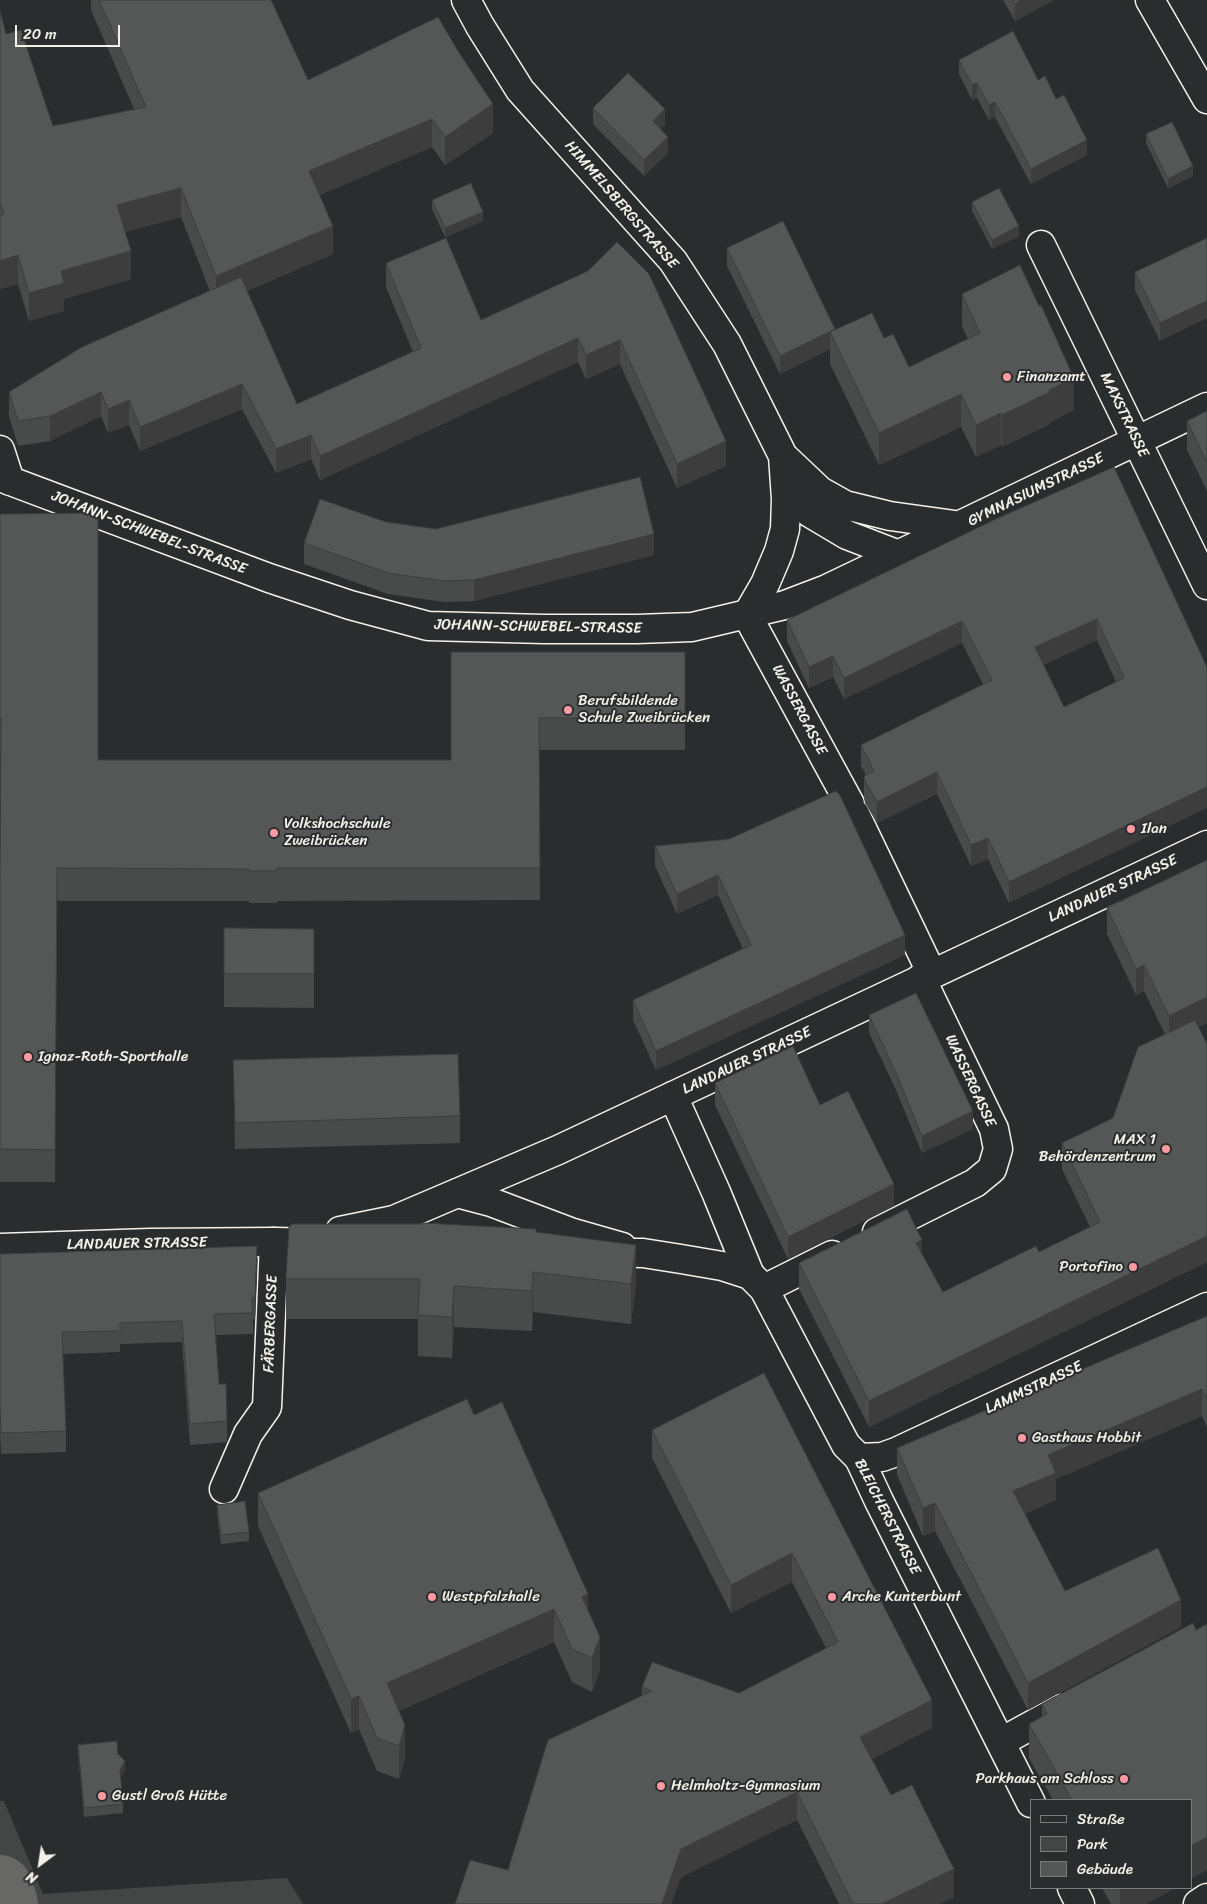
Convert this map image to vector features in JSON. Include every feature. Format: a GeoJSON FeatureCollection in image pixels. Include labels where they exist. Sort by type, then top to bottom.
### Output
{"type":"FeatureCollection","features":[{"type":"Feature","properties":{"kind":"street","name":"HIMMELSBERGSTRASSE"},"geometry":{"type":"LineString","coordinates":[[466,0],[520,90],[673,261],[728,344],[783,456],[786,492],[785,529],[779,551],[765,584],[747,615]]}},
{"type":"Feature","properties":{"kind":"street"},"geometry":{"type":"LineString","coordinates":[[1150,0],[1207,99]]}},
{"type":"Feature","properties":{"kind":"street","name":"MAXSTRASSE"},"geometry":{"type":"LineString","coordinates":[[1041,245],[1207,585]]}},
{"type":"Feature","properties":{"kind":"street","name":"GYMNASIUMSTRASSE"},"geometry":{"type":"LineString","coordinates":[[783,456],[820,491],[845,505],[890,516],[962,526],[1207,407]]}},
{"type":"Feature","properties":{"kind":"street"},"geometry":{"type":"LineString","coordinates":[[0,450],[5,479]]}},
{"type":"Feature","properties":{"kind":"street","name":"JOHANN-SCHWEBEL-STRASSE"},"geometry":{"type":"LineString","coordinates":[[5,479],[269,578],[350,605],[428,626],[544,629],[692,627],[785,605],[827,589],[962,526]]}},
{"type":"Feature","properties":{"kind":"street"},"geometry":{"type":"LineString","coordinates":[[786,492],[810,513],[847,535],[899,555]]}},
{"type":"Feature","properties":{"kind":"street","name":"WASSERGASSE"},"geometry":{"type":"LineString","coordinates":[[747,615],[852,809],[994,1129],[998,1149],[992,1169],[975,1183],[757,1282]]}},
{"type":"Feature","properties":{"kind":"street","name":"LANDAUER STRASSE"},"geometry":{"type":"LineString","coordinates":[[274,1242],[394,1220],[458,1193],[558,1150],[1207,845]]}},
{"type":"Feature","properties":{"kind":"street","name":"BLEICHERSTRASSE"},"geometry":{"type":"LineString","coordinates":[[673,1096],[757,1282],[846,1444],[859,1458],[1030,1801]]}},
{"type":"Feature","properties":{"kind":"street"},"geometry":{"type":"LineString","coordinates":[[458,1193],[491,1202],[574,1234],[643,1253],[722,1266],[757,1282]]}},
{"type":"Feature","properties":{"kind":"street","name":"LANDAUER STRASSE"},"geometry":{"type":"LineString","coordinates":[[0,1248],[150,1243],[274,1242],[392,1246]]}},
{"type":"Feature","properties":{"kind":"street","name":"FÄRBERGASSE"},"geometry":{"type":"LineString","coordinates":[[224,1489],[248,1434],[267,1407],[274,1242]]}},
{"type":"Feature","properties":{"kind":"street"},"geometry":{"type":"LineString","coordinates":[[548,1251],[643,1253]]}},
{"type":"Feature","properties":{"kind":"street","name":"LAMMSTRASSE"},"geometry":{"type":"LineString","coordinates":[[859,1458],[882,1457],[896,1452],[1207,1307]]}},
{"type":"Feature","properties":{"kind":"street"},"geometry":{"type":"LineString","coordinates":[[1001,1742],[1085,1696]]}},
{"type":"Feature","properties":{"kind":"street"},"geometry":{"type":"LineString","coordinates":[[1072,1889],[1080,1904]]}},
{"type":"Feature","properties":{"kind":"street"},"geometry":{"type":"LineString","coordinates":[[1198,1904],[1207,1898]]}},
{"type":"Feature","properties":{"kind":"green space"},"geometry":{"type":"Polygon","coordinates":[[[0,1801],[4,1801],[43,1894],[287,1878],[303,1904],[0,1904],[0,1801]]]}},
{"type":"Feature","properties":{"kind":"building"},"geometry":{"type":"Polygon","coordinates":[[[99,0],[271,0],[308,80],[438,17],[493,104],[445,137],[432,119],[309,171],[333,226],[216,276],[181,188],[117,205],[131,251],[61,271],[64,283],[29,293],[18,255],[0,261],[0,215],[4,214],[0,202],[0,11],[6,34],[21,30],[53,126],[146,107],[99,0]]]}},
{"type":"Feature","properties":{"kind":"building"},"geometry":{"type":"Polygon","coordinates":[[[1013,0],[1021,0],[1015,4],[1013,0]]]}},
{"type":"Feature","properties":{"kind":"building"},"geometry":{"type":"Polygon","coordinates":[[[1013,31],[1038,80],[1045,76],[1056,99],[1064,95],[1087,140],[1031,169],[995,102],[989,105],[977,83],[972,85],[959,60],[1013,31]]]}},
{"type":"Feature","properties":{"kind":"building"},"geometry":{"type":"Polygon","coordinates":[[[628,73],[665,109],[653,121],[668,137],[644,160],[593,108],[628,73]]]}},
{"type":"Feature","properties":{"kind":"building"},"geometry":{"type":"Polygon","coordinates":[[[1172,122],[1193,166],[1168,179],[1146,134],[1172,122]]]}},
{"type":"Feature","properties":{"kind":"building"},"geometry":{"type":"Polygon","coordinates":[[[471,183],[483,212],[445,228],[432,200],[471,183]]]}},
{"type":"Feature","properties":{"kind":"building"},"geometry":{"type":"Polygon","coordinates":[[[999,188],[1019,226],[992,240],[972,202],[999,188]]]}},
{"type":"Feature","properties":{"kind":"building"},"geometry":{"type":"Polygon","coordinates":[[[783,221],[835,329],[780,356],[727,248],[783,221]]]}},
{"type":"Feature","properties":{"kind":"building"},"geometry":{"type":"Polygon","coordinates":[[[446,238],[481,320],[588,271],[617,242],[649,274],[726,441],[677,464],[620,340],[586,355],[578,338],[320,456],[311,435],[276,449],[242,384],[140,427],[129,400],[108,409],[101,392],[50,416],[18,421],[9,392],[82,347],[241,277],[297,404],[421,348],[386,263],[446,238]]]}},
{"type":"Feature","properties":{"kind":"building"},"geometry":{"type":"Polygon","coordinates":[[[1207,238],[1207,301],[1160,323],[1135,272],[1207,238]]]}},
{"type":"Feature","properties":{"kind":"building"},"geometry":{"type":"Polygon","coordinates":[[[1020,265],[1039,306],[1041,305],[1074,378],[1049,390],[1050,392],[976,425],[961,394],[879,433],[830,332],[872,313],[884,338],[893,334],[909,367],[980,333],[962,294],[1020,265]]]}},
{"type":"Feature","properties":{"kind":"building"},"geometry":{"type":"Polygon","coordinates":[[[1207,411],[1207,462],[1187,421],[1207,411]]]}},
{"type":"Feature","properties":{"kind":"building"},"geometry":{"type":"Polygon","coordinates":[[[1114,467],[1207,667],[1207,787],[1009,882],[988,838],[971,845],[937,772],[877,802],[864,776],[874,771],[861,745],[992,680],[962,621],[844,678],[833,656],[809,667],[787,620],[998,518],[1114,467]],[[1097,619],[1035,647],[1064,707],[1124,678],[1097,619]]]}},
{"type":"Feature","properties":{"kind":"building"},"geometry":{"type":"Polygon","coordinates":[[[640,477],[654,534],[474,580],[444,581],[388,573],[304,543],[320,499],[386,522],[436,529],[640,477]]]}},
{"type":"Feature","properties":{"kind":"building","name":"Berufsbildende Schule Zweibrücken"},"geometry":{"type":"Polygon","coordinates":[[[98,513],[98,760],[451,760],[451,652],[685,652],[685,718],[539,718],[540,868],[277,868],[277,871],[249,871],[249,869],[57,868],[55,1150],[0,1149],[0,514],[98,513]]]}},
{"type":"Feature","properties":{"kind":"building"},"geometry":{"type":"Polygon","coordinates":[[[836,791],[840,795],[905,935],[656,1051],[633,1000],[751,945],[718,875],[677,894],[655,846],[729,839],[836,791]]]}},
{"type":"Feature","properties":{"kind":"building"},"geometry":{"type":"Polygon","coordinates":[[[1207,860],[1207,997],[1169,1016],[1144,965],[1136,969],[1107,908],[1207,860]]]}},
{"type":"Feature","properties":{"kind":"building"},"geometry":{"type":"Polygon","coordinates":[[[224,928],[314,929],[314,974],[224,974],[224,928]]]}},
{"type":"Feature","properties":{"kind":"building"},"geometry":{"type":"Polygon","coordinates":[[[916,993],[973,1111],[922,1136],[869,1015],[916,993]]]}},
{"type":"Feature","properties":{"kind":"building"},"geometry":{"type":"Polygon","coordinates":[[[1195,1020],[1207,1044],[1207,1236],[869,1401],[799,1263],[907,1209],[922,1240],[916,1243],[943,1292],[1036,1246],[1039,1252],[1100,1222],[1062,1143],[1113,1118],[1138,1047],[1195,1020]]]}},
{"type":"Feature","properties":{"kind":"building"},"geometry":{"type":"Polygon","coordinates":[[[793,1046],[820,1105],[848,1091],[894,1184],[788,1237],[715,1083],[793,1046]]]}},
{"type":"Feature","properties":{"kind":"building"},"geometry":{"type":"Polygon","coordinates":[[[458,1054],[460,1116],[235,1123],[233,1060],[458,1054]]]}},
{"type":"Feature","properties":{"kind":"building"},"geometry":{"type":"Polygon","coordinates":[[[423,1223],[536,1229],[536,1232],[636,1245],[631,1284],[533,1272],[532,1291],[454,1286],[452,1317],[418,1315],[420,1279],[286,1279],[289,1226],[291,1224],[423,1223]]]}},
{"type":"Feature","properties":{"kind":"building"},"geometry":{"type":"Polygon","coordinates":[[[257,1246],[255,1298],[252,1298],[253,1313],[214,1314],[219,1384],[226,1384],[227,1421],[190,1424],[182,1321],[120,1323],[120,1331],[62,1332],[66,1431],[1,1433],[0,1254],[257,1246]]]}},
{"type":"Feature","properties":{"kind":"building"},"geometry":{"type":"Polygon","coordinates":[[[1207,1316],[1207,1399],[1202,1389],[1048,1455],[1056,1473],[1013,1491],[1065,1591],[1158,1548],[1181,1600],[1028,1683],[935,1503],[923,1508],[897,1448],[1207,1316]]]}},
{"type":"Feature","properties":{"kind":"building"},"geometry":{"type":"Polygon","coordinates":[[[764,1373],[932,1700],[860,1737],[891,1795],[912,1785],[954,1869],[882,1904],[853,1904],[797,1792],[681,1849],[662,1904],[455,1904],[470,1860],[508,1870],[548,1740],[652,1691],[642,1687],[652,1662],[739,1693],[838,1642],[792,1553],[731,1585],[652,1430],[764,1373]]]}},
{"type":"Feature","properties":{"kind":"building","name":"Westpfalzhalle"},"geometry":{"type":"Polygon","coordinates":[[[467,1399],[474,1415],[502,1402],[588,1594],[582,1597],[600,1637],[592,1658],[572,1649],[554,1609],[387,1683],[405,1725],[399,1746],[377,1738],[359,1696],[351,1699],[258,1493],[467,1399]]]}},
{"type":"Feature","properties":{"kind":"building"},"geometry":{"type":"Polygon","coordinates":[[[245,1501],[249,1532],[221,1535],[217,1505],[245,1501]]]}},
{"type":"Feature","properties":{"kind":"building","name":"Parkhaus am Schloss"},"geometry":{"type":"Polygon","coordinates":[[[1193,1623],[1196,1630],[1207,1624],[1207,1837],[1192,1845],[1192,1799],[1071,1799],[1029,1724],[1047,1714],[1042,1704],[1193,1623]]]}},
{"type":"Feature","properties":{"kind":"building","name":"Gustl Groß Hütte"},"geometry":{"type":"Polygon","coordinates":[[[117,1741],[118,1754],[125,1761],[120,1770],[123,1804],[84,1808],[78,1745],[117,1741]]]}},
{"type":"Feature","properties":{"kind":"waterway"},"geometry":{"type":"LineString","coordinates":[[0,1887],[6,1904]]}},
{"type":"Feature","properties":{"kind":"place","name":"Finanzamt"},"geometry":{"type":"Point","coordinates":[1007,377]}},
{"type":"Feature","properties":{"kind":"place","name":"Berufsbildende Schule Zweibrücken"},"geometry":{"type":"Point","coordinates":[568,710]}},
{"type":"Feature","properties":{"kind":"place","name":"Ilan"},"geometry":{"type":"Point","coordinates":[1131,829]}},
{"type":"Feature","properties":{"kind":"place","name":"Volkshochschule Zweibrücken"},"geometry":{"type":"Point","coordinates":[274,833]}},
{"type":"Feature","properties":{"kind":"place","name":"Ignaz-Roth-Sporthalle"},"geometry":{"type":"Point","coordinates":[28,1057]}},
{"type":"Feature","properties":{"kind":"place","name":"MAX 1 Behördenzentrum"},"geometry":{"type":"Point","coordinates":[1166,1149]}},
{"type":"Feature","properties":{"kind":"place","name":"Portofino"},"geometry":{"type":"Point","coordinates":[1133,1267]}},
{"type":"Feature","properties":{"kind":"place","name":"Gasthaus Hobbit"},"geometry":{"type":"Point","coordinates":[1022,1438]}},
{"type":"Feature","properties":{"kind":"place","name":"Westpfalzhalle"},"geometry":{"type":"Point","coordinates":[432,1597]}},
{"type":"Feature","properties":{"kind":"place","name":"Arche Kunterbunt"},"geometry":{"type":"Point","coordinates":[832,1597]}},
{"type":"Feature","properties":{"kind":"place","name":"Parkhaus am Schloss"},"geometry":{"type":"Point","coordinates":[1124,1779]}},
{"type":"Feature","properties":{"kind":"place","name":"Helmholtz-Gymnasium"},"geometry":{"type":"Point","coordinates":[661,1786]}},
{"type":"Feature","properties":{"kind":"place","name":"Gustl Groß Hütte"},"geometry":{"type":"Point","coordinates":[102,1796]}}]}
